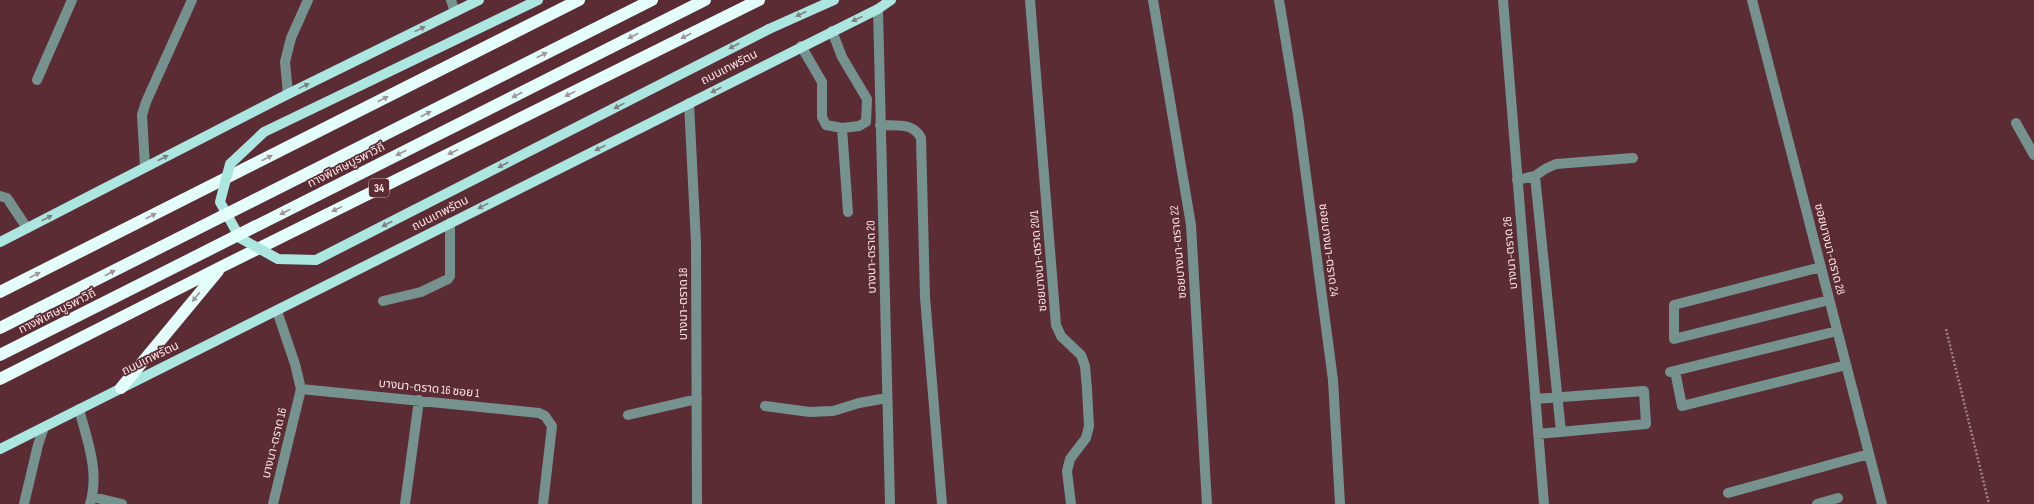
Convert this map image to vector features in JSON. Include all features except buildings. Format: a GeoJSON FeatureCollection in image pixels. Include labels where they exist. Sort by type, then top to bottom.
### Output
{"type":"FeatureCollection","features":[{"type":"Feature","properties":{"kind":"highway"},"geometry":{"type":"LineString","coordinates":[[0,292],[579,0]]}},
{"type":"Feature","properties":{"kind":"highway","name":"ทางพิเศษบูรพาวิถี"},"geometry":{"type":"LineString","coordinates":[[0,328],[652,0]]}},
{"type":"Feature","properties":{"kind":"highway","name":"ทางพิเศษบูรพาวิถี"},"geometry":{"type":"LineString","coordinates":[[0,355],[705,0]]}},
{"type":"Feature","properties":{"kind":"highway","name":"34"},"geometry":{"type":"LineString","coordinates":[[0,379],[221,267],[759,0]]}},
{"type":"Feature","properties":{"kind":"highway"},"geometry":{"type":"LineString","coordinates":[[121,388],[221,267]]}},
{"type":"Feature","properties":{"kind":"main road"},"geometry":{"type":"LineString","coordinates":[[0,242],[288,94],[479,0]]}},
{"type":"Feature","properties":{"kind":"main road"},"geometry":{"type":"LineString","coordinates":[[538,0],[264,132],[230,164],[220,202],[240,238],[278,259],[316,260],[769,29],[834,0]]}},
{"type":"Feature","properties":{"kind":"main road","name":"ถนนเทพรัตน"},"geometry":{"type":"LineString","coordinates":[[0,449],[277,311],[878,8],[891,0]]}},
{"type":"Feature","properties":{"kind":"street"},"geometry":{"type":"LineString","coordinates":[[37,80],[72,0]]}},
{"type":"Feature","properties":{"kind":"street"},"geometry":{"type":"LineString","coordinates":[[145,167],[142,115],[146,102],[192,0]]}},
{"type":"Feature","properties":{"kind":"street"},"geometry":{"type":"LineString","coordinates":[[288,94],[284,62],[291,38],[308,0]]}},
{"type":"Feature","properties":{"kind":"street"},"geometry":{"type":"LineString","coordinates":[[451,0],[455,12]]}},
{"type":"Feature","properties":{"kind":"street","name":"ซอยบางนา-ตราด 20/1"},"geometry":{"type":"LineString","coordinates":[[1030,0],[1056,325],[1062,336],[1081,355],[1085,366],[1087,389],[1089,426],[1086,438],[1070,460],[1067,471],[1071,504]]}},
{"type":"Feature","properties":{"kind":"street","name":"ซอยบางนา-ตราด 22"},"geometry":{"type":"LineString","coordinates":[[1153,0],[1191,225],[1207,504]]}},
{"type":"Feature","properties":{"kind":"street","name":"ซอยบางนา-ตราด 24"},"geometry":{"type":"LineString","coordinates":[[1279,0],[1298,115],[1332,380],[1340,504]]}},
{"type":"Feature","properties":{"kind":"street","name":"บางนา-ตราด 26"},"geometry":{"type":"LineString","coordinates":[[1503,0],[1544,504]]}},
{"type":"Feature","properties":{"kind":"street","name":"ซอยบางนา-ตราด 28"},"geometry":{"type":"LineString","coordinates":[[1752,0],[1882,504]]}},
{"type":"Feature","properties":{"kind":"street","name":"บางนา-ตราด 20"},"geometry":{"type":"LineString","coordinates":[[878,8],[890,504]]}},
{"type":"Feature","properties":{"kind":"street"},"geometry":{"type":"LineString","coordinates":[[801,46],[822,82],[822,117],[826,125],[842,128],[859,126],[866,122],[867,99],[842,57],[832,31]]}},
{"type":"Feature","properties":{"kind":"street","name":"บางนา-ตราด 18"},"geometry":{"type":"LineString","coordinates":[[689,103],[696,243],[697,504]]}},
{"type":"Feature","properties":{"kind":"street"},"geometry":{"type":"LineString","coordinates":[[2016,123],[2034,155]]}},
{"type":"Feature","properties":{"kind":"street"},"geometry":{"type":"LineString","coordinates":[[880,125],[910,126],[916,130],[921,138],[925,297],[942,504]]}},
{"type":"Feature","properties":{"kind":"street"},"geometry":{"type":"LineString","coordinates":[[842,128],[848,212]]}},
{"type":"Feature","properties":{"kind":"street"},"geometry":{"type":"LineString","coordinates":[[1517,180],[1535,176],[1544,169],[1556,164],[1633,158]]}},
{"type":"Feature","properties":{"kind":"street"},"geometry":{"type":"LineString","coordinates":[[1535,176],[1561,432]]}},
{"type":"Feature","properties":{"kind":"street"},"geometry":{"type":"LineString","coordinates":[[0,196],[7,198],[27,228]]}},
{"type":"Feature","properties":{"kind":"street"},"geometry":{"type":"LineString","coordinates":[[383,301],[421,292],[448,280],[450,276],[450,223]]}},
{"type":"Feature","properties":{"kind":"street"},"geometry":{"type":"LineString","coordinates":[[1821,267],[1674,305],[1674,339],[1829,300]]}},
{"type":"Feature","properties":{"kind":"street"},"geometry":{"type":"LineString","coordinates":[[277,311],[295,364],[301,389]]}},
{"type":"Feature","properties":{"kind":"street"},"geometry":{"type":"LineString","coordinates":[[1838,331],[1673,372],[1682,406],[1846,365]]}},
{"type":"Feature","properties":{"kind":"street","name":"บางนา-ตราด 16 ซอย 1"},"geometry":{"type":"LineString","coordinates":[[301,389],[539,413],[545,416],[552,426],[543,504]]}},
{"type":"Feature","properties":{"kind":"street","name":"บางนา-ตราด 16"},"geometry":{"type":"LineString","coordinates":[[273,504],[301,389]]}},
{"type":"Feature","properties":{"kind":"street"},"geometry":{"type":"LineString","coordinates":[[1535,399],[1558,396],[1644,391],[1646,424],[1538,434]]}},
{"type":"Feature","properties":{"kind":"street"},"geometry":{"type":"LineString","coordinates":[[765,406],[810,412],[833,411],[859,403],[887,398]]}},
{"type":"Feature","properties":{"kind":"street"},"geometry":{"type":"LineString","coordinates":[[628,415],[697,399]]}},
{"type":"Feature","properties":{"kind":"street"},"geometry":{"type":"LineString","coordinates":[[405,504],[418,400]]}},
{"type":"Feature","properties":{"kind":"street"},"geometry":{"type":"LineString","coordinates":[[79,409],[93,459],[92,500],[122,504]]}},
{"type":"Feature","properties":{"kind":"street"},"geometry":{"type":"LineString","coordinates":[[24,504],[38,445],[44,427]]}},
{"type":"Feature","properties":{"kind":"street"},"geometry":{"type":"LineString","coordinates":[[1728,493],[1869,454]]}},
{"type":"Feature","properties":{"kind":"street"},"geometry":{"type":"LineString","coordinates":[[1817,504],[1838,498]]}},
{"type":"Feature","properties":{"kind":"path"},"geometry":{"type":"LineString","coordinates":[[1946,329],[1989,504]]}}]}
